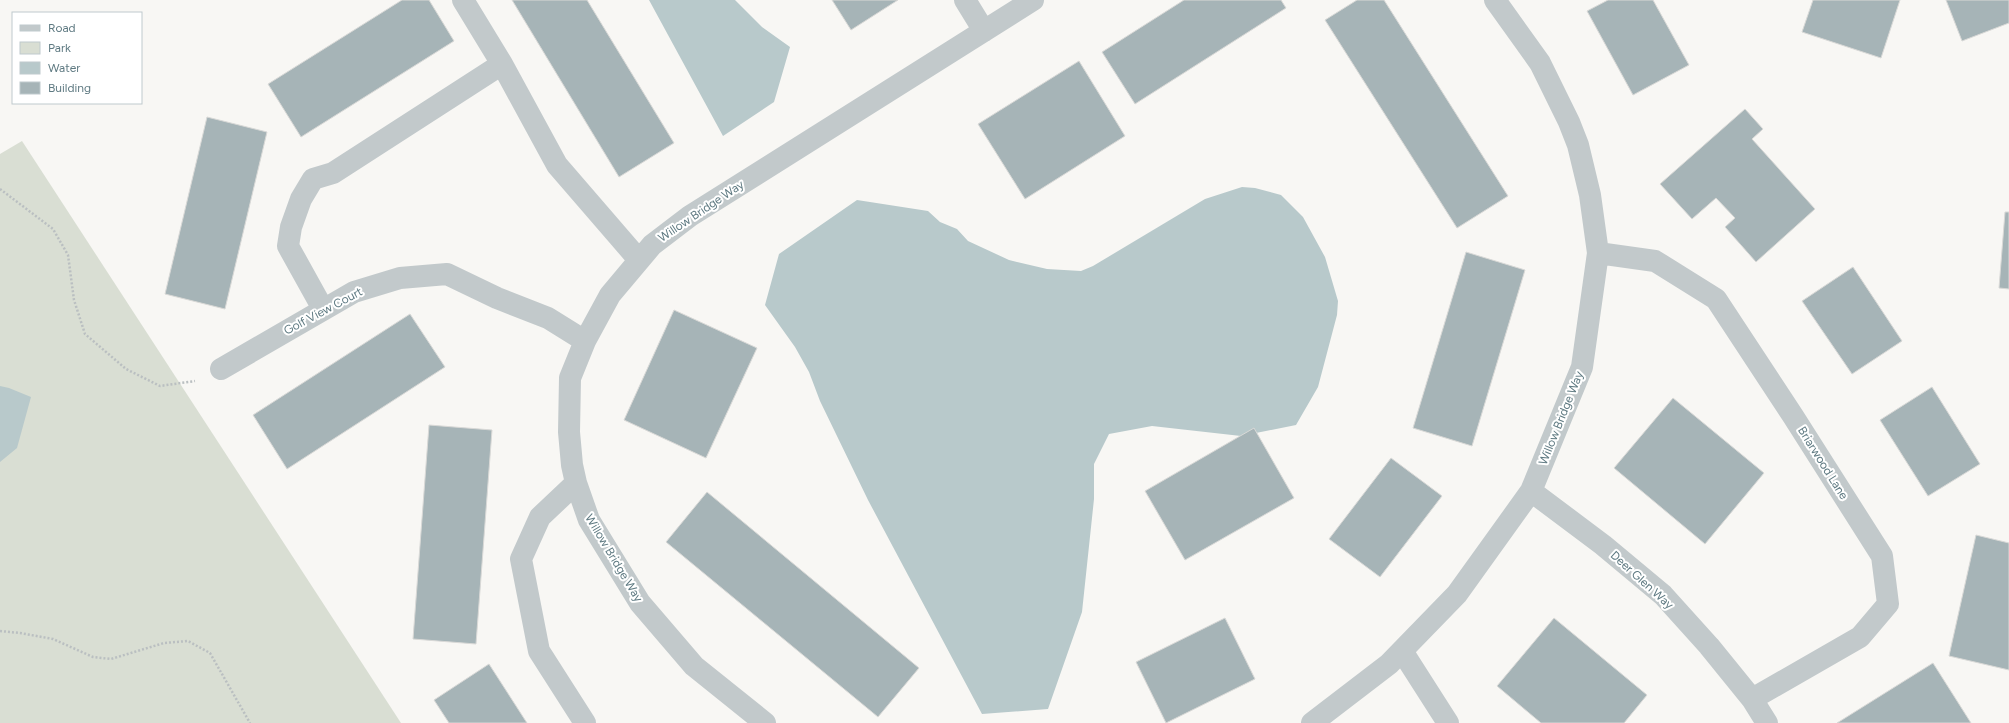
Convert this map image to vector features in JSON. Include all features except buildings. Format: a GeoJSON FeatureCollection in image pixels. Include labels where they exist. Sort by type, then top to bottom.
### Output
{"type":"FeatureCollection","features":[{"type":"Feature","properties":{"kind":"street"},"geometry":{"type":"LineString","coordinates":[[463,0],[502,64],[557,165],[639,260]]}},
{"type":"Feature","properties":{"kind":"street"},"geometry":{"type":"LineString","coordinates":[[965,0],[984,31]]}},
{"type":"Feature","properties":{"kind":"street","name":"Willow Bridge Way"},"geometry":{"type":"LineString","coordinates":[[765,723],[694,666],[640,603],[589,520],[576,483],[572,465],[569,432],[570,378],[585,341],[610,294],[652,244],[690,216],[1033,0]]}},
{"type":"Feature","properties":{"kind":"street","name":"Willow Bridge Way"},"geometry":{"type":"LineString","coordinates":[[1312,723],[1389,664],[1457,594],[1531,491],[1582,367],[1598,253],[1590,195],[1578,145],[1570,122],[1540,63],[1494,0]]}},
{"type":"Feature","properties":{"kind":"street"},"geometry":{"type":"LineString","coordinates":[[323,309],[288,246],[291,227],[300,199],[313,179],[332,173],[502,64]]}},
{"type":"Feature","properties":{"kind":"street","name":"Briarwood Lane"},"geometry":{"type":"LineString","coordinates":[[1598,253],[1655,261],[1716,299],[1882,556],[1888,604],[1860,637],[1752,699]]}},
{"type":"Feature","properties":{"kind":"street","name":"Golf View Court"},"geometry":{"type":"LineString","coordinates":[[221,369],[354,292],[400,278],[447,274],[497,298],[548,318],[585,341]]}},
{"type":"Feature","properties":{"kind":"street"},"geometry":{"type":"LineString","coordinates":[[576,483],[540,517],[521,559],[540,651],[585,723]]}},
{"type":"Feature","properties":{"kind":"street","name":"Deer Glen Way"},"geometry":{"type":"LineString","coordinates":[[1531,491],[1603,545],[1663,595],[1709,646],[1752,699],[1767,723]]}},
{"type":"Feature","properties":{"kind":"street"},"geometry":{"type":"LineString","coordinates":[[1402,651],[1448,723]]}},
{"type":"Feature","properties":{"kind":"path"},"geometry":{"type":"LineString","coordinates":[[0,189],[53,229],[68,255],[74,300],[85,334],[126,369],[160,386],[195,381],[221,369]]}},
{"type":"Feature","properties":{"kind":"path"},"geometry":{"type":"LineString","coordinates":[[0,631],[53,639],[93,657],[111,658],[164,643],[188,641],[210,653],[250,723]]}},
{"type":"Feature","properties":{"kind":"green space"},"geometry":{"type":"Polygon","coordinates":[[[22,141],[401,723],[0,723],[0,154],[22,141]]]}},
{"type":"Feature","properties":{"kind":"water"},"geometry":{"type":"Polygon","coordinates":[[[649,0],[735,0],[762,27],[790,47],[774,102],[723,136],[649,0]]]}},
{"type":"Feature","properties":{"kind":"water"},"geometry":{"type":"Polygon","coordinates":[[[1242,187],[1255,188],[1281,195],[1303,217],[1325,257],[1338,301],[1337,315],[1318,387],[1296,425],[1241,436],[1152,426],[1109,434],[1094,464],[1094,499],[1082,612],[1048,709],[982,714],[868,500],[820,401],[809,372],[795,347],[765,305],[779,254],[857,200],[928,211],[940,222],[957,229],[968,241],[1009,260],[1047,269],[1081,271],[1093,266],[1205,199],[1242,187]]]}},
{"type":"Feature","properties":{"kind":"water"},"geometry":{"type":"Polygon","coordinates":[[[0,386],[31,397],[17,448],[0,462],[0,386]]]}}]}
